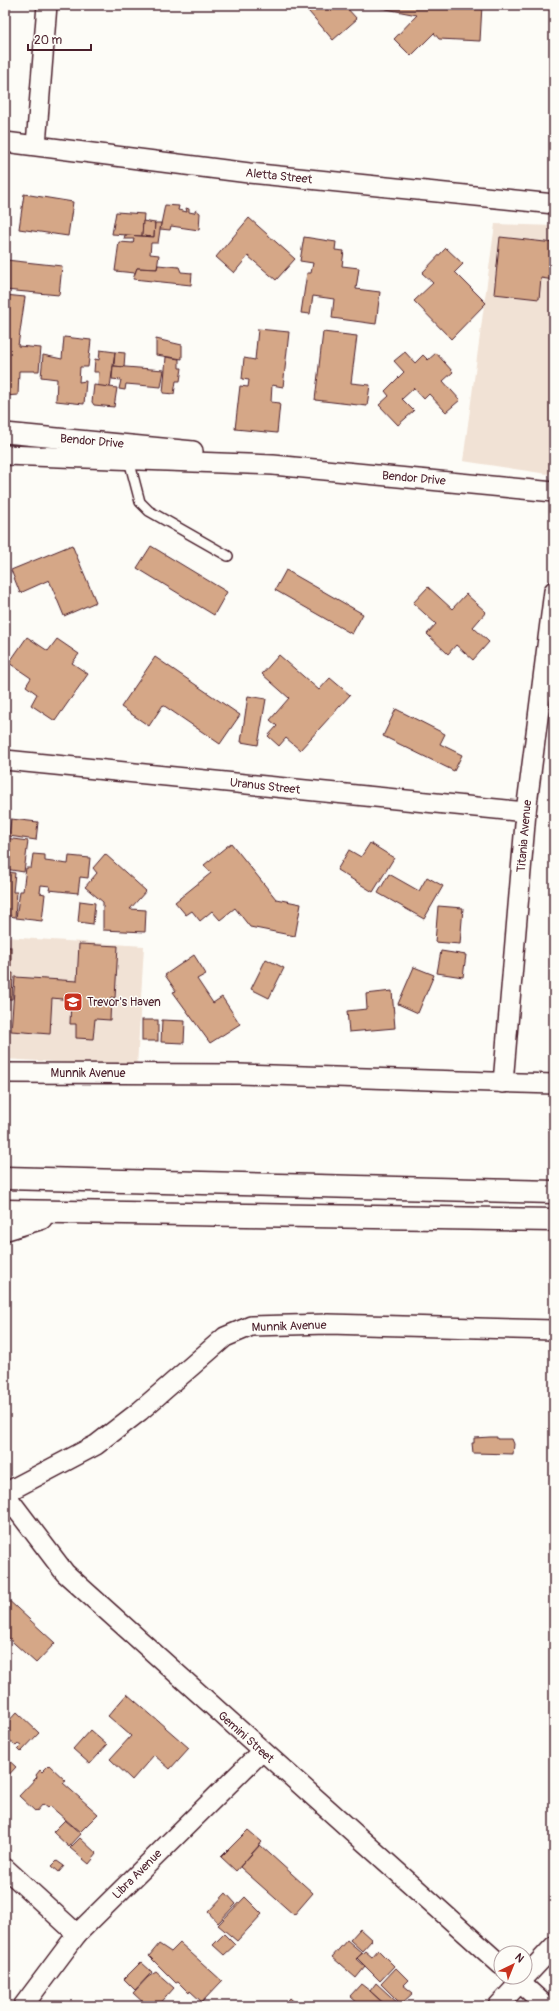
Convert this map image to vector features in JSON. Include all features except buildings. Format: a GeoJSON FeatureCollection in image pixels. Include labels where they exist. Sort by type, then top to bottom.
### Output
{"type":"FeatureCollection","features":[{"type":"Feature","properties":{"kind":"main road"},"geometry":{"type":"LineString","coordinates":[[5,1178],[554,1192]]}},
{"type":"Feature","properties":{"kind":"main road"},"geometry":{"type":"LineString","coordinates":[[5,1211],[554,1220]]}},
{"type":"Feature","properties":{"kind":"main road"},"geometry":{"type":"LineString","coordinates":[[5,1228],[70,1212]]}},
{"type":"Feature","properties":{"kind":"street"},"geometry":{"type":"LineString","coordinates":[[36,145],[47,5]]}},
{"type":"Feature","properties":{"kind":"street","name":"Aletta Street"},"geometry":{"type":"LineString","coordinates":[[5,142],[249,173],[554,204]]}},
{"type":"Feature","properties":{"kind":"street","name":"Bendor Drive"},"geometry":{"type":"LineString","coordinates":[[5,433],[206,452],[243,457],[273,465]]}},
{"type":"Feature","properties":{"kind":"street","name":"Bendor Drive"},"geometry":{"type":"LineString","coordinates":[[5,455],[273,465],[554,492]]}},
{"type":"Feature","properties":{"kind":"street","name":"Titania Avenue"},"geometry":{"type":"LineString","coordinates":[[503,1083],[526,812],[554,591]]}},
{"type":"Feature","properties":{"kind":"street","name":"Uranus Street"},"geometry":{"type":"LineString","coordinates":[[5,760],[526,812]]}},
{"type":"Feature","properties":{"kind":"street","name":"Munnik Avenue"},"geometry":{"type":"LineString","coordinates":[[5,1073],[239,1074],[554,1084]]}},
{"type":"Feature","properties":{"kind":"street","name":"Munnik Avenue"},"geometry":{"type":"LineString","coordinates":[[5,1494],[96,1445],[140,1411],[224,1337],[251,1326],[328,1324],[554,1330]]}},
{"type":"Feature","properties":{"kind":"street","name":"Gemini Street"},"geometry":{"type":"LineString","coordinates":[[5,1494],[65,1573],[493,1958]]}},
{"type":"Feature","properties":{"kind":"street","name":"Libra Avenue"},"geometry":{"type":"LineString","coordinates":[[23,2006],[78,1934],[262,1751]]}},
{"type":"Feature","properties":{"kind":"street"},"geometry":{"type":"LineString","coordinates":[[5,1868],[78,1934]]}},
{"type":"Feature","properties":{"kind":"street"},"geometry":{"type":"LineString","coordinates":[[533,1965],[554,1946]]}},
{"type":"Feature","properties":{"kind":"street"},"geometry":{"type":"LineString","coordinates":[[498,2006],[513,1985]]}},
{"type":"Feature","properties":{"kind":"street"},"geometry":{"type":"LineString","coordinates":[[523,1985],[546,2006]]}},
{"type":"Feature","properties":{"kind":"lane"},"geometry":{"type":"LineString","coordinates":[[129,460],[140,502],[148,511],[228,556]]}},
{"type":"Feature","properties":{"kind":"shaded area"},"geometry":{"type":"Polygon","coordinates":[[[495,224],[554,226],[554,475],[463,461],[495,224]]]}},
{"type":"Feature","properties":{"kind":"shaded area","name":"Trevor's Haven"},"geometry":{"type":"Polygon","coordinates":[[[5,937],[144,946],[137,1067],[5,1059],[5,937]]]}},
{"type":"Feature","properties":{"kind":"place","name":"Trevor's Haven"},"geometry":{"type":"Point","coordinates":[73,1002]}}]}
